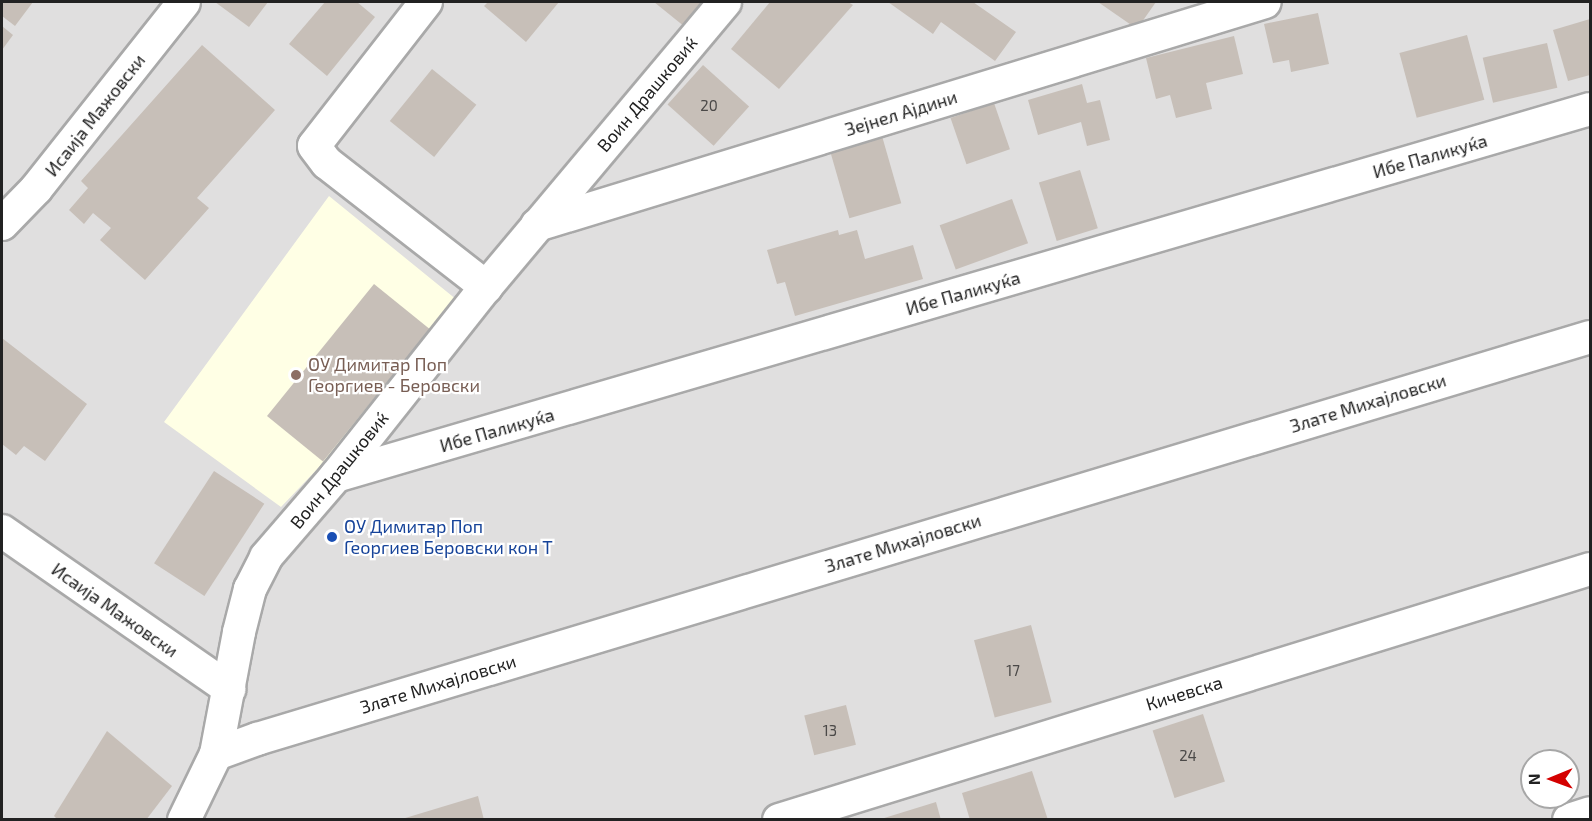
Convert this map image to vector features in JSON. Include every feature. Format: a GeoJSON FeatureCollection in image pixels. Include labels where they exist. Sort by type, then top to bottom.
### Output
{"type":"FeatureCollection","features":[{"type":"Feature","properties":{"kind":"street","name":"Исаија Мажовски"},"geometry":{"type":"LineString","coordinates":[[2,224],[36,189],[184,2]]}},
{"type":"Feature","properties":{"kind":"street"},"geometry":{"type":"LineString","coordinates":[[426,2],[314,146],[327,163],[486,287]]}},
{"type":"Feature","properties":{"kind":"street","name":"Воин Драшковиќ"},"geometry":{"type":"LineString","coordinates":[[184,819],[216,754],[250,589],[266,557],[336,476],[486,287],[724,2]]}},
{"type":"Feature","properties":{"kind":"street","name":"Зејнел Ајдини"},"geometry":{"type":"LineString","coordinates":[[537,225],[1265,2]]}},
{"type":"Feature","properties":{"kind":"street","name":"Ибе Паликуќа"},"geometry":{"type":"LineString","coordinates":[[336,476],[1590,109]]}},
{"type":"Feature","properties":{"kind":"street","name":"Злате Михајловски"},"geometry":{"type":"LineString","coordinates":[[216,754],[314,722],[1590,337]]}},
{"type":"Feature","properties":{"kind":"street","name":"Исаија Мажовски"},"geometry":{"type":"LineString","coordinates":[[2,531],[229,689]]}},
{"type":"Feature","properties":{"kind":"street","name":"Кичевска"},"geometry":{"type":"LineString","coordinates":[[779,819],[1590,569]]}},
{"type":"Feature","properties":{"kind":"street"},"geometry":{"type":"LineString","coordinates":[[1569,819],[1590,813]]}},
{"type":"Feature","properties":{"kind":"shaded area"},"geometry":{"type":"Polygon","coordinates":[[[2,2],[1590,2],[1590,819],[2,820],[2,2]]]}},
{"type":"Feature","properties":{"kind":"shaded area","name":"ОУ Димитар Поп Георгиев - Беровски"},"geometry":{"type":"Polygon","coordinates":[[[329,196],[457,300],[430,329],[324,462],[281,507],[164,422],[329,196]]]}},
{"type":"Feature","properties":{"kind":"building"},"geometry":{"type":"Polygon","coordinates":[[[2,2],[33,2],[15,26],[2,16],[2,2]]]}},
{"type":"Feature","properties":{"kind":"building"},"geometry":{"type":"Polygon","coordinates":[[[215,2],[268,2],[249,27],[215,2]]]}},
{"type":"Feature","properties":{"kind":"building"},"geometry":{"type":"Polygon","coordinates":[[[325,2],[357,2],[375,17],[327,76],[289,44],[325,2]]]}},
{"type":"Feature","properties":{"kind":"building"},"geometry":{"type":"Polygon","coordinates":[[[488,2],[559,2],[526,42],[484,6],[488,2]]]}},
{"type":"Feature","properties":{"kind":"building"},"geometry":{"type":"Polygon","coordinates":[[[654,2],[706,2],[685,27],[654,2]]]}},
{"type":"Feature","properties":{"kind":"building"},"geometry":{"type":"Polygon","coordinates":[[[770,2],[848,2],[853,5],[779,89],[731,49],[770,2]]]}},
{"type":"Feature","properties":{"kind":"building"},"geometry":{"type":"Polygon","coordinates":[[[888,2],[973,2],[1016,32],[995,61],[941,22],[933,34],[888,2]]]}},
{"type":"Feature","properties":{"kind":"building"},"geometry":{"type":"Polygon","coordinates":[[[1098,2],[1156,2],[1137,29],[1098,2]]]}},
{"type":"Feature","properties":{"kind":"building"},"geometry":{"type":"Polygon","coordinates":[[[1318,13],[1329,64],[1291,72],[1289,60],[1273,63],[1264,24],[1318,13]]]}},
{"type":"Feature","properties":{"kind":"building"},"geometry":{"type":"Polygon","coordinates":[[[1590,19],[1590,75],[1568,81],[1553,30],[1590,19]]]}},
{"type":"Feature","properties":{"kind":"building"},"geometry":{"type":"Polygon","coordinates":[[[2,26],[13,35],[2,50],[2,26]]]}},
{"type":"Feature","properties":{"kind":"building"},"geometry":{"type":"Polygon","coordinates":[[[1467,35],[1484,100],[1417,118],[1399,53],[1467,35]]]}},
{"type":"Feature","properties":{"kind":"building"},"geometry":{"type":"Polygon","coordinates":[[[1234,36],[1243,74],[1206,83],[1212,109],[1176,118],[1170,95],[1156,99],[1146,58],[1234,36]]]}},
{"type":"Feature","properties":{"kind":"building"},"geometry":{"type":"Polygon","coordinates":[[[1547,43],[1557,88],[1493,103],[1483,58],[1547,43]]]}},
{"type":"Feature","properties":{"kind":"building"},"geometry":{"type":"Polygon","coordinates":[[[202,45],[275,110],[197,198],[209,208],[145,280],[100,240],[111,228],[93,213],[84,224],[69,210],[88,188],[81,181],[202,45]]]}},
{"type":"Feature","properties":{"kind":"building"},"geometry":{"type":"Polygon","coordinates":[[[703,65],[749,106],[714,146],[668,104],[703,65]]]}},
{"type":"Feature","properties":{"kind":"building"},"geometry":{"type":"Polygon","coordinates":[[[432,69],[476,105],[434,157],[390,121],[432,69]]]}},
{"type":"Feature","properties":{"kind":"building"},"geometry":{"type":"Polygon","coordinates":[[[1082,84],[1087,103],[1100,100],[1110,140],[1087,146],[1081,122],[1038,135],[1028,100],[1082,84]]]}},
{"type":"Feature","properties":{"kind":"building"},"geometry":{"type":"Polygon","coordinates":[[[994,103],[1010,149],[966,164],[951,118],[994,103]]]}},
{"type":"Feature","properties":{"kind":"building"},"geometry":{"type":"Polygon","coordinates":[[[882,136],[901,203],[849,218],[830,151],[882,136]]]}},
{"type":"Feature","properties":{"kind":"building"},"geometry":{"type":"Polygon","coordinates":[[[1080,170],[1098,228],[1057,241],[1039,183],[1080,170]]]}},
{"type":"Feature","properties":{"kind":"building"},"geometry":{"type":"Polygon","coordinates":[[[1012,199],[1028,243],[956,270],[940,225],[1012,199]]]}},
{"type":"Feature","properties":{"kind":"building"},"geometry":{"type":"Polygon","coordinates":[[[838,230],[839,235],[857,230],[865,259],[913,245],[923,279],[795,316],[785,282],[777,284],[767,250],[838,230]]]}},
{"type":"Feature","properties":{"kind":"building"},"geometry":{"type":"Polygon","coordinates":[[[374,284],[430,329],[323,461],[267,416],[374,284]]]}},
{"type":"Feature","properties":{"kind":"building"},"geometry":{"type":"Polygon","coordinates":[[[2,338],[87,404],[45,461],[24,446],[16,455],[2,444],[2,338]]]}},
{"type":"Feature","properties":{"kind":"building"},"geometry":{"type":"Polygon","coordinates":[[[214,471],[264,504],[204,596],[154,563],[214,471]]]}},
{"type":"Feature","properties":{"kind":"building"},"geometry":{"type":"Polygon","coordinates":[[[1031,625],[1052,702],[995,718],[974,640],[1031,625]]]}},
{"type":"Feature","properties":{"kind":"building"},"geometry":{"type":"Polygon","coordinates":[[[846,705],[856,745],[814,755],[804,715],[846,705]]]}},
{"type":"Feature","properties":{"kind":"building"},"geometry":{"type":"Polygon","coordinates":[[[1203,714],[1225,782],[1175,798],[1153,730],[1203,714]]]}},
{"type":"Feature","properties":{"kind":"building"},"geometry":{"type":"Polygon","coordinates":[[[107,731],[172,786],[146,820],[58,820],[54,816],[107,731]]]}},
{"type":"Feature","properties":{"kind":"building"},"geometry":{"type":"Polygon","coordinates":[[[1032,771],[1048,820],[970,820],[962,793],[1032,771]]]}},
{"type":"Feature","properties":{"kind":"building"},"geometry":{"type":"Polygon","coordinates":[[[478,796],[484,820],[402,819],[478,796]]]}},
{"type":"Feature","properties":{"kind":"building"},"geometry":{"type":"Polygon","coordinates":[[[936,802],[941,820],[881,820],[881,819],[936,802]]]}},
{"type":"Feature","properties":{"kind":"place","name":"ОУ Димитар Поп Георгиев - Беровски"},"geometry":{"type":"Point","coordinates":[296,375]}},
{"type":"Feature","properties":{"kind":"place","name":"ОУ Димитар Поп Георгиев Беровски кон Т"},"geometry":{"type":"Point","coordinates":[332,537]}}]}
